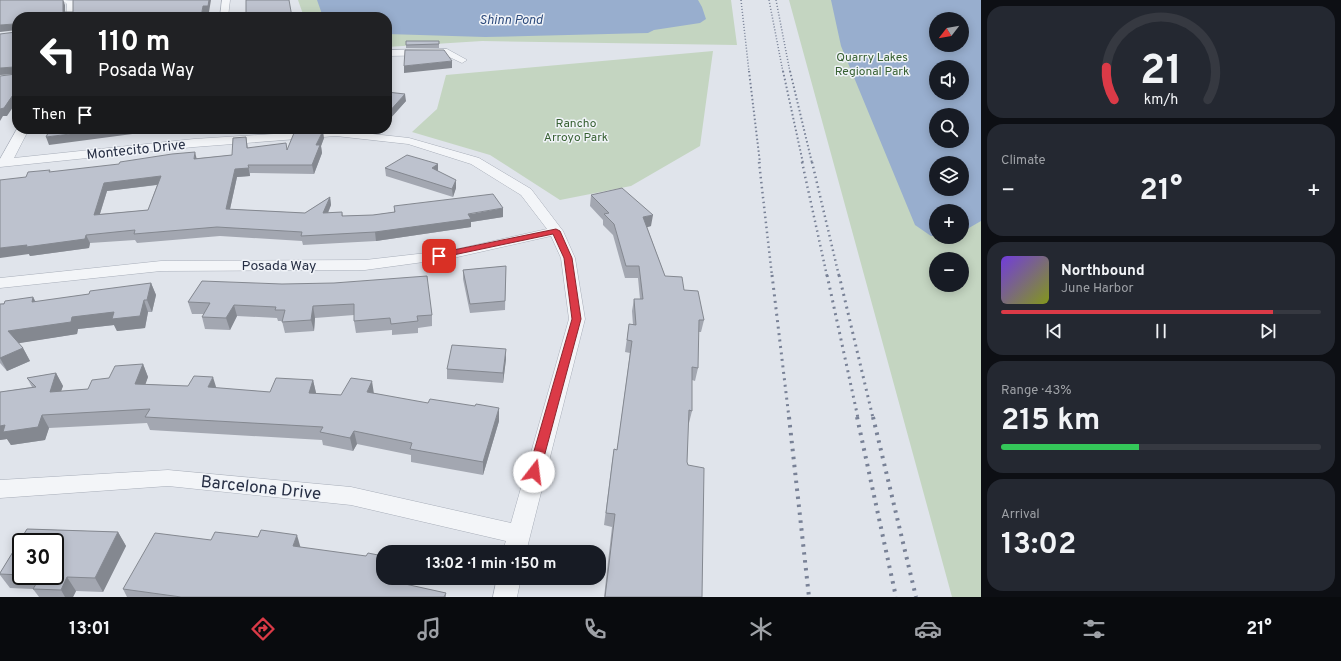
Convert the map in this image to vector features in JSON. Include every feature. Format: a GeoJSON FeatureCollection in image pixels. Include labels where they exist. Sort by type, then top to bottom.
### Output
{"type":"FeatureCollection","features":[{"type":"Feature","properties":{"kind":"street"},"geometry":{"type":"LineString","coordinates":[[66,0],[71,3],[70,12]]}},
{"type":"Feature","properties":{"kind":"street"},"geometry":{"type":"LineString","coordinates":[[225,12],[226,0]]}},
{"type":"Feature","properties":{"kind":"street"},"geometry":{"type":"LineString","coordinates":[[392,53],[447,52],[462,60]]}},
{"type":"Feature","properties":{"kind":"street"},"geometry":{"type":"LineString","coordinates":[[2,163],[20,134]]}},
{"type":"Feature","properties":{"kind":"street","name":"Montecito Drive"},"geometry":{"type":"LineString","coordinates":[[2,163],[194,143],[322,134]]}},
{"type":"Feature","properties":{"kind":"street","name":"Montecito Drive"},"geometry":{"type":"LineString","coordinates":[[345,134],[408,141],[475,162],[526,192],[556,231],[568,258],[577,319],[516,543]]}},
{"type":"Feature","properties":{"kind":"street","name":"Posada Way"},"geometry":{"type":"LineString","coordinates":[[0,283],[161,266],[365,265],[454,254],[556,231]]}},
{"type":"Feature","properties":{"kind":"street","name":"Barcelona Drive"},"geometry":{"type":"LineString","coordinates":[[0,489],[168,478],[351,496],[516,543]]}},
{"type":"Feature","properties":{"kind":"street"},"geometry":{"type":"LineString","coordinates":[[505,597],[508,585]]}},
{"type":"Feature","properties":{"kind":"green space","name":"Shinn Pond"},"geometry":{"type":"Polygon","coordinates":[[[298,0],[731,0],[737,45],[482,41],[392,47],[392,12],[302,12],[298,0]]]}},
{"type":"Feature","properties":{"kind":"green space","name":"Quarry Lakes Regional Park"},"geometry":{"type":"Polygon","coordinates":[[[789,0],[981,0],[981,597],[952,597],[789,0]]]}},
{"type":"Feature","properties":{"kind":"green space","name":"Rancho Arroyo Park"},"geometry":{"type":"Polygon","coordinates":[[[713,51],[700,146],[631,186],[560,200],[490,155],[412,132],[437,109],[446,75],[713,51]]]}},
{"type":"Feature","properties":{"kind":"water","name":"Shinn Pond"},"geometry":{"type":"Polygon","coordinates":[[[317,0],[698,0],[706,19],[700,23],[654,30],[648,33],[485,37],[392,34],[392,12],[321,12],[317,0]]]}},
{"type":"Feature","properties":{"kind":"water"},"geometry":{"type":"Polygon","coordinates":[[[831,0],[981,0],[981,221],[969,228],[969,204],[929,204],[929,235],[915,225],[841,46],[831,0]]]}},
{"type":"Feature","properties":{"kind":"building"},"geometry":{"type":"Polygon","coordinates":[[[0,0],[63,0],[63,12],[12,12],[12,24],[0,25],[0,0]]]}},
{"type":"Feature","properties":{"kind":"building"},"geometry":{"type":"Polygon","coordinates":[[[73,0],[209,0],[208,6],[203,6],[202,12],[73,12],[73,0]]]}},
{"type":"Feature","properties":{"kind":"building"},"geometry":{"type":"Polygon","coordinates":[[[246,0],[289,0],[291,12],[246,12],[246,0]]]}},
{"type":"Feature","properties":{"kind":"building"},"geometry":{"type":"Polygon","coordinates":[[[12,32],[12,67],[0,68],[0,34],[12,32]]]}},
{"type":"Feature","properties":{"kind":"building"},"geometry":{"type":"Polygon","coordinates":[[[406,41],[439,41],[439,44],[406,45],[406,41]]]}},
{"type":"Feature","properties":{"kind":"building"},"geometry":{"type":"Polygon","coordinates":[[[405,50],[444,50],[452,61],[404,66],[405,50]]]}},
{"type":"Feature","properties":{"kind":"building"},"geometry":{"type":"Polygon","coordinates":[[[12,74],[12,96],[4,108],[0,109],[0,76],[12,74]]]}},
{"type":"Feature","properties":{"kind":"building"},"geometry":{"type":"Polygon","coordinates":[[[392,93],[405,94],[392,109],[392,93]]]}},
{"type":"Feature","properties":{"kind":"building"},"geometry":{"type":"Polygon","coordinates":[[[48,134],[70,134],[46,137],[48,134]]]}},
{"type":"Feature","properties":{"kind":"building"},"geometry":{"type":"Polygon","coordinates":[[[294,134],[322,134],[316,145],[320,145],[312,165],[248,165],[249,168],[235,169],[226,209],[305,213],[330,197],[323,213],[342,212],[342,216],[373,215],[395,212],[394,206],[493,194],[503,208],[468,214],[471,219],[375,232],[301,236],[302,232],[217,227],[134,234],[135,230],[86,235],[85,239],[26,247],[27,245],[0,248],[0,180],[26,177],[28,172],[50,170],[49,172],[119,164],[120,162],[172,154],[195,152],[194,159],[232,155],[233,138],[246,137],[247,148],[286,143],[287,150],[294,134]],[[161,176],[104,183],[94,215],[148,210],[161,176]]]}},
{"type":"Feature","properties":{"kind":"building"},"geometry":{"type":"Polygon","coordinates":[[[407,155],[438,164],[432,168],[456,180],[452,189],[385,168],[407,155]]]}},
{"type":"Feature","properties":{"kind":"building"},"geometry":{"type":"Polygon","coordinates":[[[622,188],[653,215],[643,217],[665,276],[682,277],[684,290],[698,291],[704,320],[699,320],[698,368],[692,367],[692,411],[689,410],[687,462],[688,465],[704,468],[702,597],[605,597],[615,514],[606,513],[614,449],[617,450],[632,341],[627,340],[629,324],[636,325],[634,299],[643,299],[639,266],[626,266],[614,224],[604,214],[609,213],[591,195],[622,188]]]}},
{"type":"Feature","properties":{"kind":"building"},"geometry":{"type":"Polygon","coordinates":[[[506,266],[505,301],[470,304],[463,270],[506,266]]]}},
{"type":"Feature","properties":{"kind":"building"},"geometry":{"type":"Polygon","coordinates":[[[427,276],[432,315],[417,316],[418,321],[391,324],[390,318],[354,321],[354,304],[313,306],[311,320],[282,322],[285,310],[275,310],[276,307],[234,305],[226,318],[202,317],[210,303],[188,302],[202,281],[282,284],[334,283],[427,276]]]}},
{"type":"Feature","properties":{"kind":"building"},"geometry":{"type":"Polygon","coordinates":[[[151,283],[147,300],[144,300],[140,316],[112,319],[114,312],[72,317],[71,322],[8,331],[23,348],[0,358],[0,304],[4,304],[5,301],[33,297],[32,302],[89,294],[90,291],[151,283]]]}},
{"type":"Feature","properties":{"kind":"building"},"geometry":{"type":"Polygon","coordinates":[[[452,345],[506,349],[503,373],[447,369],[452,345]]]}},
{"type":"Feature","properties":{"kind":"building"},"geometry":{"type":"Polygon","coordinates":[[[143,364],[135,384],[188,386],[194,376],[213,377],[208,387],[270,392],[276,378],[313,380],[309,393],[341,395],[351,378],[372,381],[367,392],[428,403],[430,399],[499,408],[483,462],[410,449],[412,443],[354,431],[350,438],[320,432],[323,427],[145,417],[150,409],[42,415],[38,427],[3,432],[5,425],[0,426],[0,392],[36,387],[27,378],[56,373],[50,392],[88,389],[92,380],[109,378],[115,366],[143,364]]]}},
{"type":"Feature","properties":{"kind":"building"},"geometry":{"type":"Polygon","coordinates":[[[27,529],[118,532],[95,578],[67,577],[64,584],[64,533],[25,533],[27,529]]]}},
{"type":"Feature","properties":{"kind":"building"},"geometry":{"type":"Polygon","coordinates":[[[261,530],[297,535],[293,546],[366,556],[368,553],[376,555],[376,585],[410,585],[446,593],[444,597],[181,597],[123,589],[155,533],[211,540],[215,532],[258,537],[261,530]]]}},
{"type":"Feature","properties":{"kind":"building"},"geometry":{"type":"Polygon","coordinates":[[[12,553],[12,575],[0,573],[12,553]]]}},
{"type":"Feature","properties":{"kind":"building"},"geometry":{"type":"Polygon","coordinates":[[[35,585],[63,585],[61,590],[33,589],[35,585]]]}},
{"type":"Feature","properties":{"kind":"railway"},"geometry":{"type":"LineString","coordinates":[[741,0],[749,72]]}},
{"type":"Feature","properties":{"kind":"railway"},"geometry":{"type":"LineString","coordinates":[[769,0],[783,72]]}},
{"type":"Feature","properties":{"kind":"railway"},"geometry":{"type":"LineString","coordinates":[[776,0],[790,72]]}},
{"type":"Feature","properties":{"kind":"railway"},"geometry":{"type":"LineString","coordinates":[[749,71],[760,163]]}},
{"type":"Feature","properties":{"kind":"railway"},"geometry":{"type":"LineString","coordinates":[[783,71],[803,163]]}},
{"type":"Feature","properties":{"kind":"railway"},"geometry":{"type":"LineString","coordinates":[[790,71],[812,163]]}},
{"type":"Feature","properties":{"kind":"railway"},"geometry":{"type":"LineString","coordinates":[[759,162],[772,276]]}},
{"type":"Feature","properties":{"kind":"railway"},"geometry":{"type":"LineString","coordinates":[[802,162],[827,276]]}},
{"type":"Feature","properties":{"kind":"railway"},"geometry":{"type":"LineString","coordinates":[[812,162],[839,276]]}},
{"type":"Feature","properties":{"kind":"railway"},"geometry":{"type":"LineString","coordinates":[[772,275],[789,418]]}},
{"type":"Feature","properties":{"kind":"railway"},"geometry":{"type":"LineString","coordinates":[[827,275],[858,418]]}},
{"type":"Feature","properties":{"kind":"railway"},"geometry":{"type":"LineString","coordinates":[[839,275],[873,418]]}},
{"type":"Feature","properties":{"kind":"railway"},"geometry":{"type":"LineString","coordinates":[[789,417],[809,597]]}},
{"type":"Feature","properties":{"kind":"railway"},"geometry":{"type":"LineString","coordinates":[[857,417],[896,597]]}},
{"type":"Feature","properties":{"kind":"railway"},"geometry":{"type":"LineString","coordinates":[[873,417],[916,597]]}},
{"type":"Feature","properties":{"kind":"route"},"geometry":{"type":"LineString","coordinates":[[439,256],[556,231],[568,258],[577,319],[534,472]]}}]}
